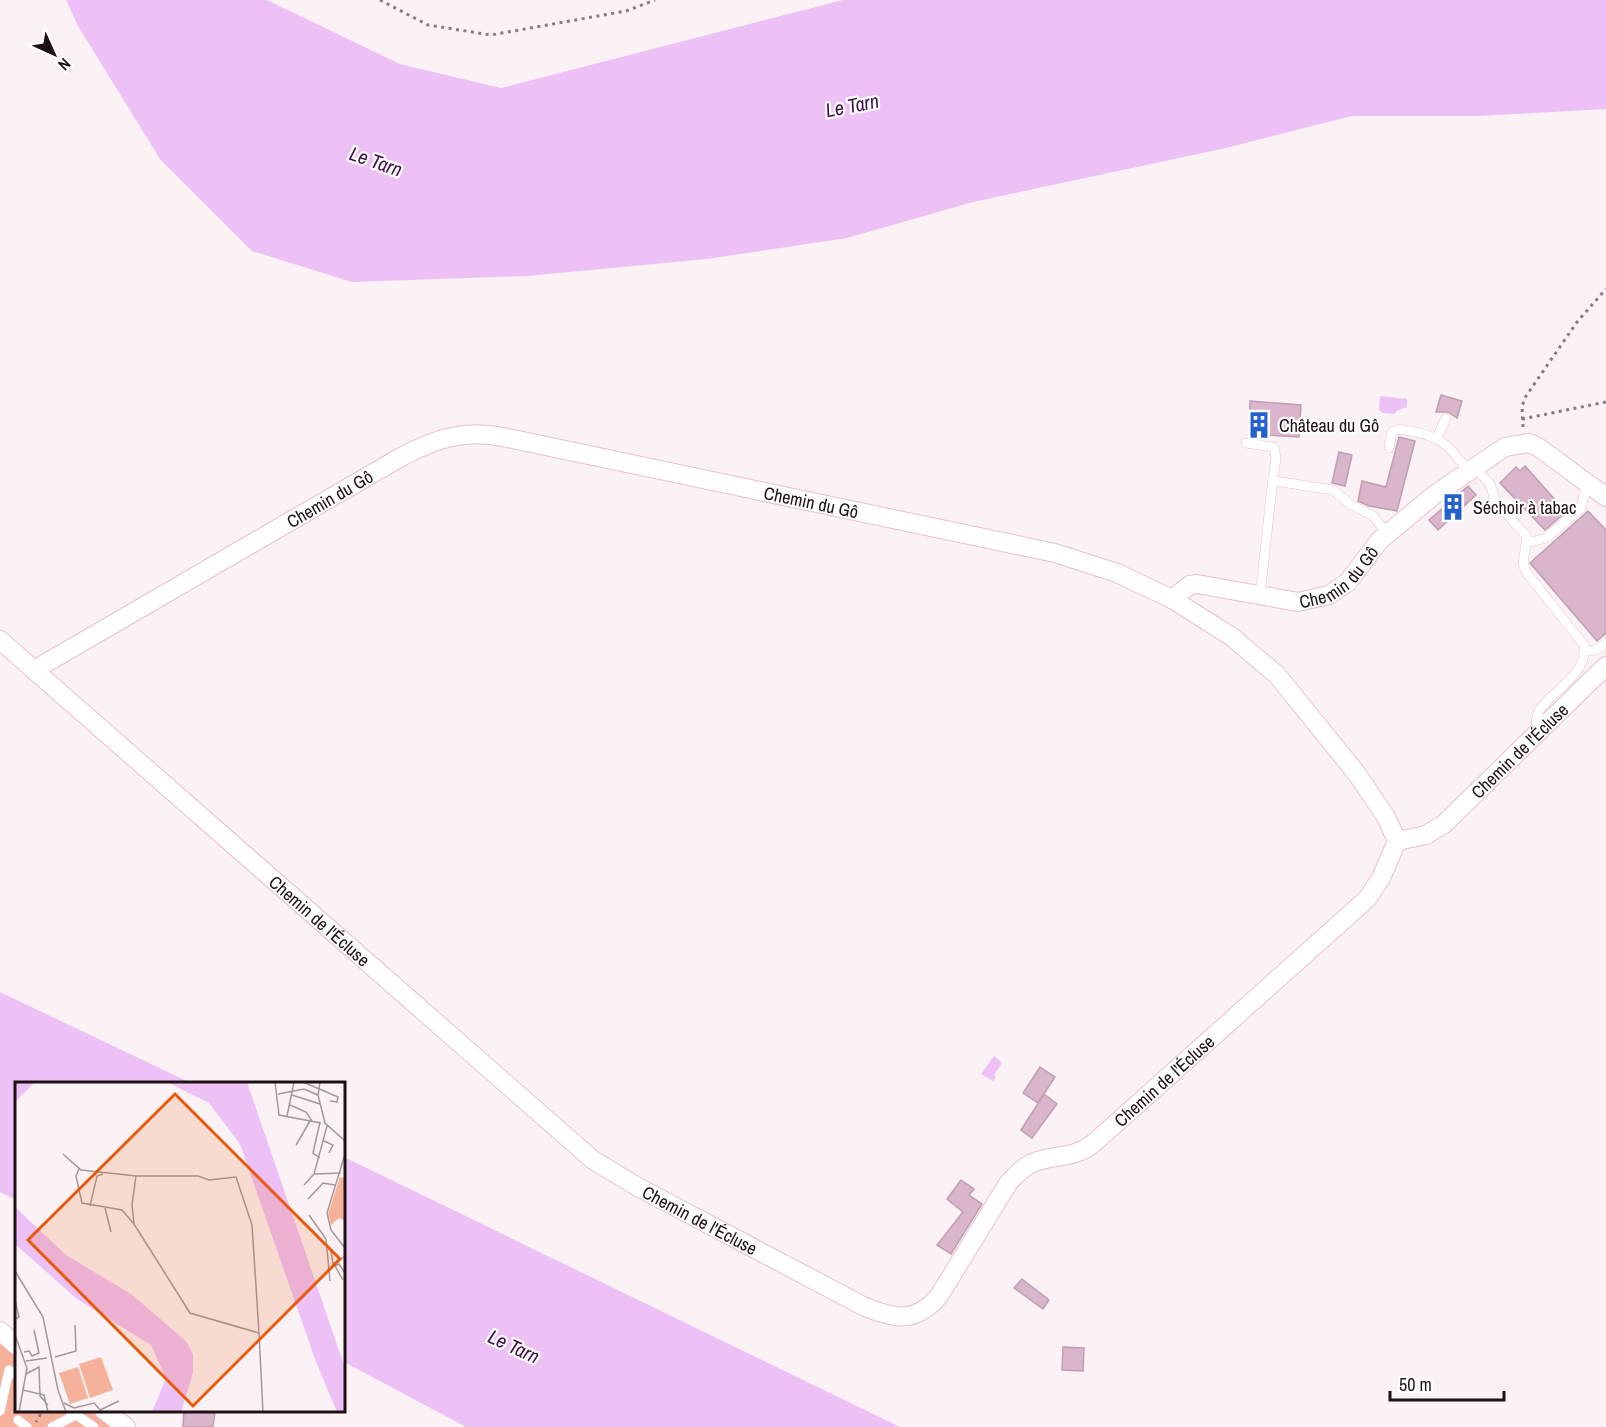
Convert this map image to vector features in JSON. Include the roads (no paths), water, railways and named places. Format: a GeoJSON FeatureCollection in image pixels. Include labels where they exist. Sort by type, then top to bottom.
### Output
{"type":"FeatureCollection","features":[{"type":"Feature","properties":{"kind":"street","name":"Chemin du Gô"},"geometry":{"type":"LineString","coordinates":[[34,670],[401,457],[441,439],[470,433],[503,437],[1055,553],[1117,573],[1172,599],[1190,585],[1197,584],[1298,602],[1329,595],[1348,582],[1388,533],[1434,495],[1505,447],[1529,443],[1548,453],[1587,483]]}},
{"type":"Feature","properties":{"kind":"street"},"geometry":{"type":"LineString","coordinates":[[1587,483],[1606,497]]}},
{"type":"Feature","properties":{"kind":"street"},"geometry":{"type":"LineString","coordinates":[[1172,599],[1232,637],[1277,675],[1357,774],[1386,817],[1397,841]]}},
{"type":"Feature","properties":{"kind":"street"},"geometry":{"type":"LineString","coordinates":[[0,640],[34,670]]}},
{"type":"Feature","properties":{"kind":"street","name":"Chemin de l'Écluse"},"geometry":{"type":"LineString","coordinates":[[34,670],[593,1160],[636,1186],[863,1306],[893,1316],[915,1315],[932,1304],[1009,1182],[1020,1171],[1030,1163],[1079,1153],[1089,1148],[1367,899],[1381,878],[1397,841],[1426,835],[1444,824],[1606,666]]}},
{"type":"Feature","properties":{"kind":"street"},"geometry":{"type":"LineString","coordinates":[[0,1331],[15,1344]]}},
{"type":"Feature","properties":{"kind":"street"},"geometry":{"type":"LineString","coordinates":[[107,1412],[126,1427]]}},
{"type":"Feature","properties":{"kind":"lane"},"geometry":{"type":"LineString","coordinates":[[1437,437],[1446,418]]}},
{"type":"Feature","properties":{"kind":"lane"},"geometry":{"type":"LineString","coordinates":[[1389,448],[1392,432],[1397,429],[1437,437],[1490,484],[1496,502],[1523,530],[1527,543],[1523,563],[1526,572],[1580,639],[1584,651],[1566,685],[1538,712],[1535,736]]}},
{"type":"Feature","properties":{"kind":"lane"},"geometry":{"type":"LineString","coordinates":[[1246,443],[1274,447],[1276,458],[1260,596]]}},
{"type":"Feature","properties":{"kind":"lane"},"geometry":{"type":"LineString","coordinates":[[1273,478],[1280,483],[1333,490],[1351,505],[1373,516],[1388,533]]}},
{"type":"Feature","properties":{"kind":"lane"},"geometry":{"type":"LineString","coordinates":[[1527,543],[1546,538],[1581,508],[1587,483]]}},
{"type":"Feature","properties":{"kind":"lane"},"geometry":{"type":"LineString","coordinates":[[1584,651],[1596,650],[1606,643]]}},
{"type":"Feature","properties":{"kind":"lane"},"geometry":{"type":"LineString","coordinates":[[0,1411],[9,1370],[15,1374]]}},
{"type":"Feature","properties":{"kind":"lane"},"geometry":{"type":"LineString","coordinates":[[52,1427],[72,1413],[94,1427]]}},
{"type":"Feature","properties":{"kind":"lane"},"geometry":{"type":"LineString","coordinates":[[18,1420],[27,1427]]}},
{"type":"Feature","properties":{"kind":"water","name":"Le Tarn"},"geometry":{"type":"Polygon","coordinates":[[[66,0],[267,0],[400,64],[501,88],[843,0],[1606,0],[1606,109],[1478,116],[1352,116],[1226,148],[973,202],[847,238],[707,259],[527,276],[352,282],[252,251],[160,159],[78,26],[66,0]]]}},
{"type":"Feature","properties":{"kind":"water"},"geometry":{"type":"Polygon","coordinates":[[[1380,396],[1407,399],[1407,407],[1396,411],[1395,414],[1383,413],[1379,410],[1380,396]]]}},
{"type":"Feature","properties":{"kind":"water"},"geometry":{"type":"Polygon","coordinates":[[[0,992],[189,1082],[15,1082],[15,1200],[0,1192],[0,992]]]}},
{"type":"Feature","properties":{"kind":"water"},"geometry":{"type":"Polygon","coordinates":[[[994,1056],[1002,1063],[993,1081],[981,1074],[994,1056]]]}},
{"type":"Feature","properties":{"kind":"water","name":"Le Tarn"},"geometry":{"type":"Polygon","coordinates":[[[345,1157],[900,1427],[466,1427],[345,1363],[345,1157]]]}},
{"type":"Feature","properties":{"kind":"place","name":"Château du Gô"},"geometry":{"type":"Point","coordinates":[1259,425]}},
{"type":"Feature","properties":{"kind":"place","name":"Séchoir à tabac"},"geometry":{"type":"Point","coordinates":[1453,507]}}]}
